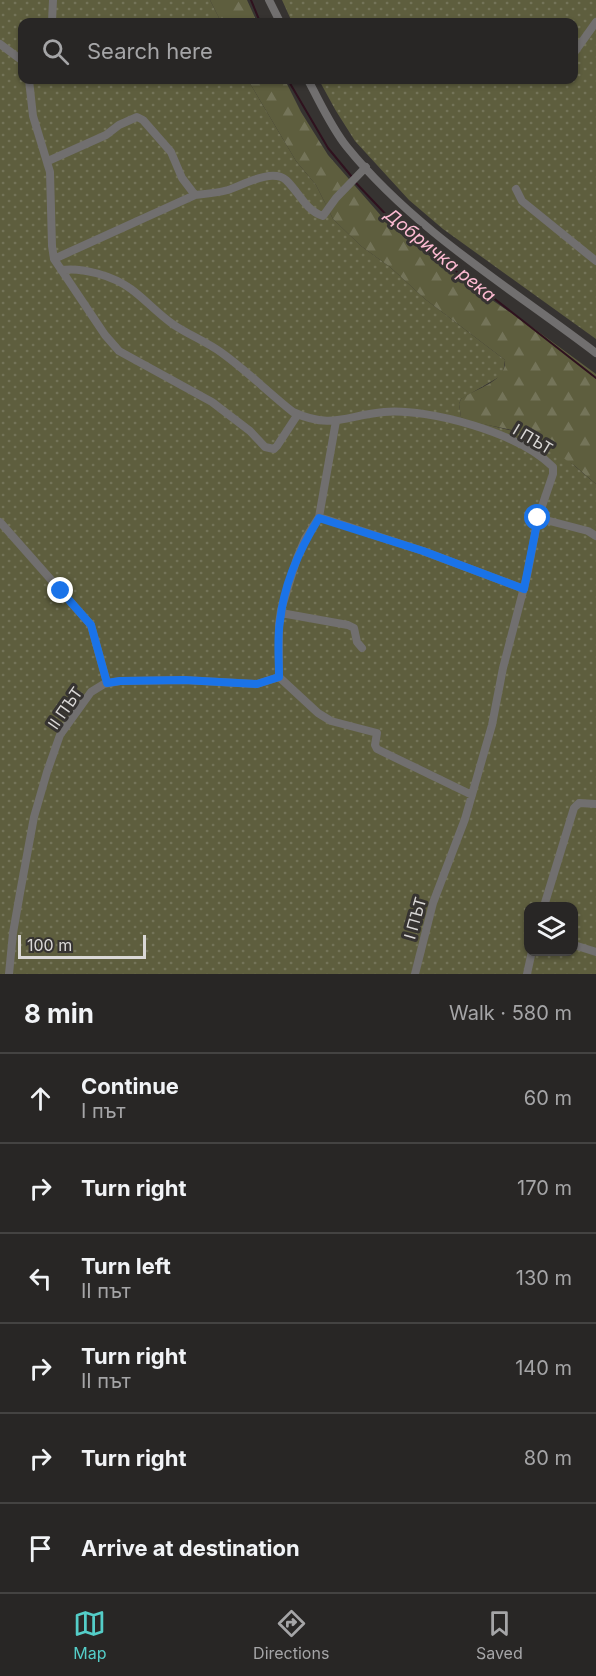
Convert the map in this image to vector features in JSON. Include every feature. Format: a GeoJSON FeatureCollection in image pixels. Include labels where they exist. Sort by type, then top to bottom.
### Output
{"type":"FeatureCollection","features":[{"type":"Feature","properties":{"kind":"street"},"geometry":{"type":"LineString","coordinates":[[52,18],[53,0]]}},
{"type":"Feature","properties":{"kind":"street"},"geometry":{"type":"LineString","coordinates":[[269,0],[278,18]]}},
{"type":"Feature","properties":{"kind":"street"},"geometry":{"type":"LineString","coordinates":[[578,46],[596,22]]}},
{"type":"Feature","properties":{"kind":"street"},"geometry":{"type":"LineString","coordinates":[[0,44],[18,57]]}},
{"type":"Feature","properties":{"kind":"street"},"geometry":{"type":"LineString","coordinates":[[29,84],[33,117],[48,161],[52,189],[54,259],[105,335],[119,351],[212,402],[250,431],[265,447],[274,449],[298,414]]}},
{"type":"Feature","properties":{"kind":"street"},"geometry":{"type":"LineString","coordinates":[[310,84],[346,146],[404,206],[438,236],[596,352]]}},
{"type":"Feature","properties":{"kind":"street"},"geometry":{"type":"LineString","coordinates":[[48,161],[106,135],[119,125],[137,117],[143,120],[171,152],[182,178],[195,195]]}},
{"type":"Feature","properties":{"kind":"street"},"geometry":{"type":"LineString","coordinates":[[54,259],[195,195],[223,191],[251,180],[273,176],[290,184],[306,206],[323,216],[366,167]]}},
{"type":"Feature","properties":{"kind":"street"},"geometry":{"type":"LineString","coordinates":[[516,189],[522,201],[596,261]]}},
{"type":"Feature","properties":{"kind":"street","name":"І ПЪТ"},"geometry":{"type":"LineString","coordinates":[[61,270],[72,269],[91,273],[114,280],[131,289],[176,327],[215,348],[237,364],[273,396],[298,414],[336,422],[383,412],[431,414],[504,437],[552,467],[553,474],[538,518],[492,725],[459,838],[433,903],[415,974]]}},
{"type":"Feature","properties":{"kind":"street"},"geometry":{"type":"LineString","coordinates":[[336,422],[319,518],[305,539],[297,558],[281,613],[279,677],[325,717],[341,724],[377,733],[375,745],[377,749],[472,795]]}},
{"type":"Feature","properties":{"kind":"street"},"geometry":{"type":"LineString","coordinates":[[319,518],[414,548],[524,589]]}},
{"type":"Feature","properties":{"kind":"street"},"geometry":{"type":"LineString","coordinates":[[538,518],[588,531],[596,536]]}},
{"type":"Feature","properties":{"kind":"street"},"geometry":{"type":"LineString","coordinates":[[0,522],[91,625],[107,683]]}},
{"type":"Feature","properties":{"kind":"street"},"geometry":{"type":"LineString","coordinates":[[281,613],[354,628],[357,642],[362,648]]}},
{"type":"Feature","properties":{"kind":"street","name":"ІІ ПЪТ"},"geometry":{"type":"LineString","coordinates":[[9,974],[13,933],[34,817],[47,772],[59,739],[69,721],[91,692],[107,683],[120,681],[184,680],[257,684],[279,677]]}},
{"type":"Feature","properties":{"kind":"street"},"geometry":{"type":"LineString","coordinates":[[545,902],[574,808],[579,803],[596,804]]}},
{"type":"Feature","properties":{"kind":"street"},"geometry":{"type":"LineString","coordinates":[[578,947],[596,952]]}},
{"type":"Feature","properties":{"kind":"street"},"geometry":{"type":"LineString","coordinates":[[527,974],[531,956]]}},
{"type":"Feature","properties":{"kind":"green space"},"geometry":{"type":"Polygon","coordinates":[[[0,0],[210,0],[219,18],[18,18],[18,84],[250,84],[296,161],[316,185],[333,219],[361,246],[390,267],[425,299],[505,360],[503,373],[499,377],[461,399],[459,404],[461,417],[541,441],[558,452],[596,484],[596,974],[0,974],[0,0]]]}},
{"type":"Feature","properties":{"kind":"green space"},"geometry":{"type":"Polygon","coordinates":[[[210,0],[247,0],[255,18],[219,18],[210,0]]]}},
{"type":"Feature","properties":{"kind":"green space"},"geometry":{"type":"Polygon","coordinates":[[[282,0],[596,0],[596,339],[443,229],[409,200],[355,141],[321,84],[578,84],[578,18],[290,18],[282,0]]]}},
{"type":"Feature","properties":{"kind":"green space"},"geometry":{"type":"Polygon","coordinates":[[[250,84],[287,84],[301,112],[328,155],[390,226],[449,271],[596,374],[596,484],[575,466],[534,438],[512,430],[468,421],[461,417],[459,404],[461,399],[496,379],[504,368],[505,360],[425,299],[390,267],[361,246],[333,219],[316,185],[296,161],[250,84]]]}},
{"type":"Feature","properties":{"kind":"waterway","name":"Добричка река"},"geometry":{"type":"LineString","coordinates":[[251,0],[258,18]]}},
{"type":"Feature","properties":{"kind":"waterway","name":"Добричка река"},"geometry":{"type":"LineString","coordinates":[[290,84],[328,148],[352,177]]}},
{"type":"Feature","properties":{"kind":"waterway","name":"Добричка река"},"geometry":{"type":"LineString","coordinates":[[355,182],[394,223],[435,257],[482,289],[596,378]]}},
{"type":"Feature","properties":{"kind":"route"},"geometry":{"type":"LineString","coordinates":[[61,591],[91,625],[107,683],[184,680],[257,684],[279,677],[281,610],[297,558],[305,539],[319,518],[360,529],[524,589],[538,518]]}}]}
